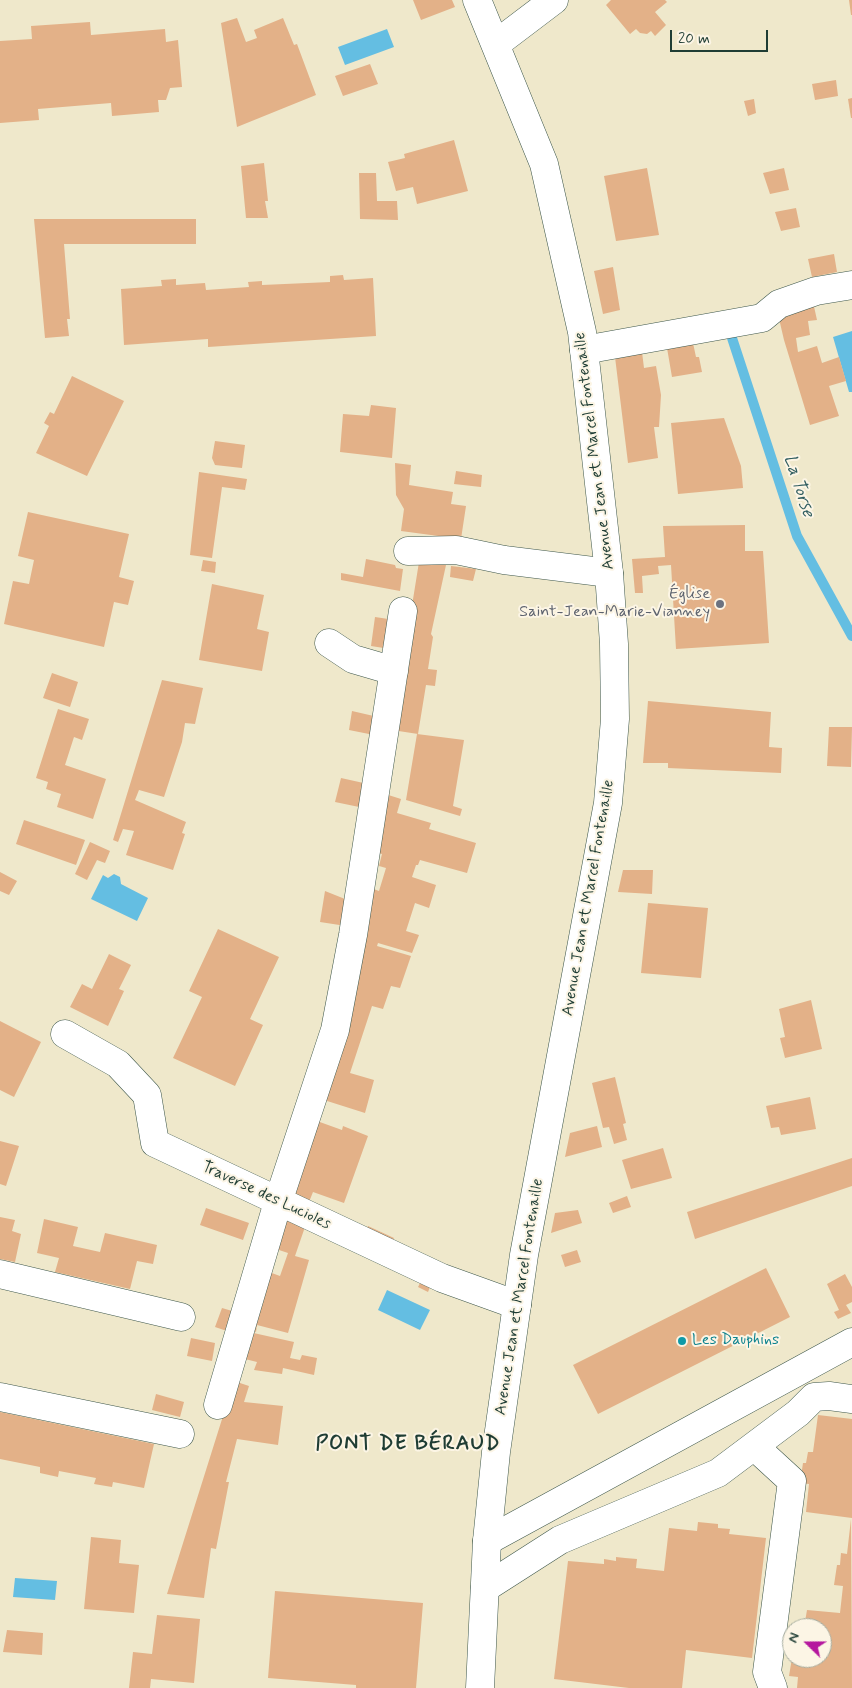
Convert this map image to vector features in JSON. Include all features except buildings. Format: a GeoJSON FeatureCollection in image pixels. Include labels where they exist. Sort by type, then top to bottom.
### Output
{"type":"FeatureCollection","features":[{"type":"Feature","properties":{"kind":"main road","name":"Avenue Jean et Marcel Fontenaille"},"geometry":{"type":"LineString","coordinates":[[477,0],[544,164],[568,262],[584,350],[609,573],[614,644],[615,719],[608,803],[532,1209],[496,1452],[484,1588],[480,1688]]}},
{"type":"Feature","properties":{"kind":"main road"},"geometry":{"type":"LineString","coordinates":[[496,44],[554,0]]}},
{"type":"Feature","properties":{"kind":"main road"},"geometry":{"type":"LineString","coordinates":[[584,350],[762,318],[779,304],[816,291],[852,284]]}},
{"type":"Feature","properties":{"kind":"main road"},"geometry":{"type":"LineString","coordinates":[[408,551],[456,550],[504,560],[609,573]]}},
{"type":"Feature","properties":{"kind":"main road"},"geometry":{"type":"LineString","coordinates":[[218,1405],[278,1202],[334,1030],[344,990],[403,611]]}},
{"type":"Feature","properties":{"kind":"main road"},"geometry":{"type":"LineString","coordinates":[[329,643],[353,659],[394,671]]}},
{"type":"Feature","properties":{"kind":"main road","name":"Traverse des Lucioles"},"geometry":{"type":"LineString","coordinates":[[65,1034],[118,1064],[147,1095],[155,1143],[442,1278],[517,1305]]}},
{"type":"Feature","properties":{"kind":"main road"},"geometry":{"type":"LineString","coordinates":[[0,1274],[181,1317]]}},
{"type":"Feature","properties":{"kind":"main road"},"geometry":{"type":"LineString","coordinates":[[488,1541],[852,1342]]}},
{"type":"Feature","properties":{"kind":"main road"},"geometry":{"type":"LineString","coordinates":[[484,1588],[560,1540],[718,1473],[798,1413],[814,1397],[829,1396],[852,1399]]}},
{"type":"Feature","properties":{"kind":"main road"},"geometry":{"type":"LineString","coordinates":[[0,1397],[180,1434]]}},
{"type":"Feature","properties":{"kind":"main road"},"geometry":{"type":"LineString","coordinates":[[755,1447],[792,1481],[767,1672],[774,1688]]}},
{"type":"Feature","properties":{"kind":"water"},"geometry":{"type":"Polygon","coordinates":[[[387,29],[394,47],[345,65],[338,47],[387,29]]]}},
{"type":"Feature","properties":{"kind":"water"},"geometry":{"type":"Polygon","coordinates":[[[852,331],[852,392],[849,392],[833,337],[852,331]]]}},
{"type":"Feature","properties":{"kind":"water"},"geometry":{"type":"Polygon","coordinates":[[[114,874],[120,877],[121,884],[148,898],[137,921],[91,899],[103,875],[108,878],[114,874]]]}},
{"type":"Feature","properties":{"kind":"water"},"geometry":{"type":"Polygon","coordinates":[[[387,1290],[430,1310],[420,1330],[378,1310],[387,1290]]]}},
{"type":"Feature","properties":{"kind":"water"},"geometry":{"type":"Polygon","coordinates":[[[15,1578],[57,1581],[55,1600],[13,1597],[15,1578]]]}},
{"type":"Feature","properties":{"kind":"waterway","name":"La Torse"},"geometry":{"type":"LineString","coordinates":[[732,338],[797,536],[852,636]]}},
{"type":"Feature","properties":{"kind":"place","name":"Église Saint-Jean-Marie-Vianney"},"geometry":{"type":"Point","coordinates":[720,604]}},
{"type":"Feature","properties":{"kind":"place","name":"Les Dauphins"},"geometry":{"type":"Point","coordinates":[682,1341]}},
{"type":"Feature","properties":{"kind":"district","name":"PONT DE BÉRAUD"},"geometry":{"type":"Point","coordinates":[408,1445]}}]}
